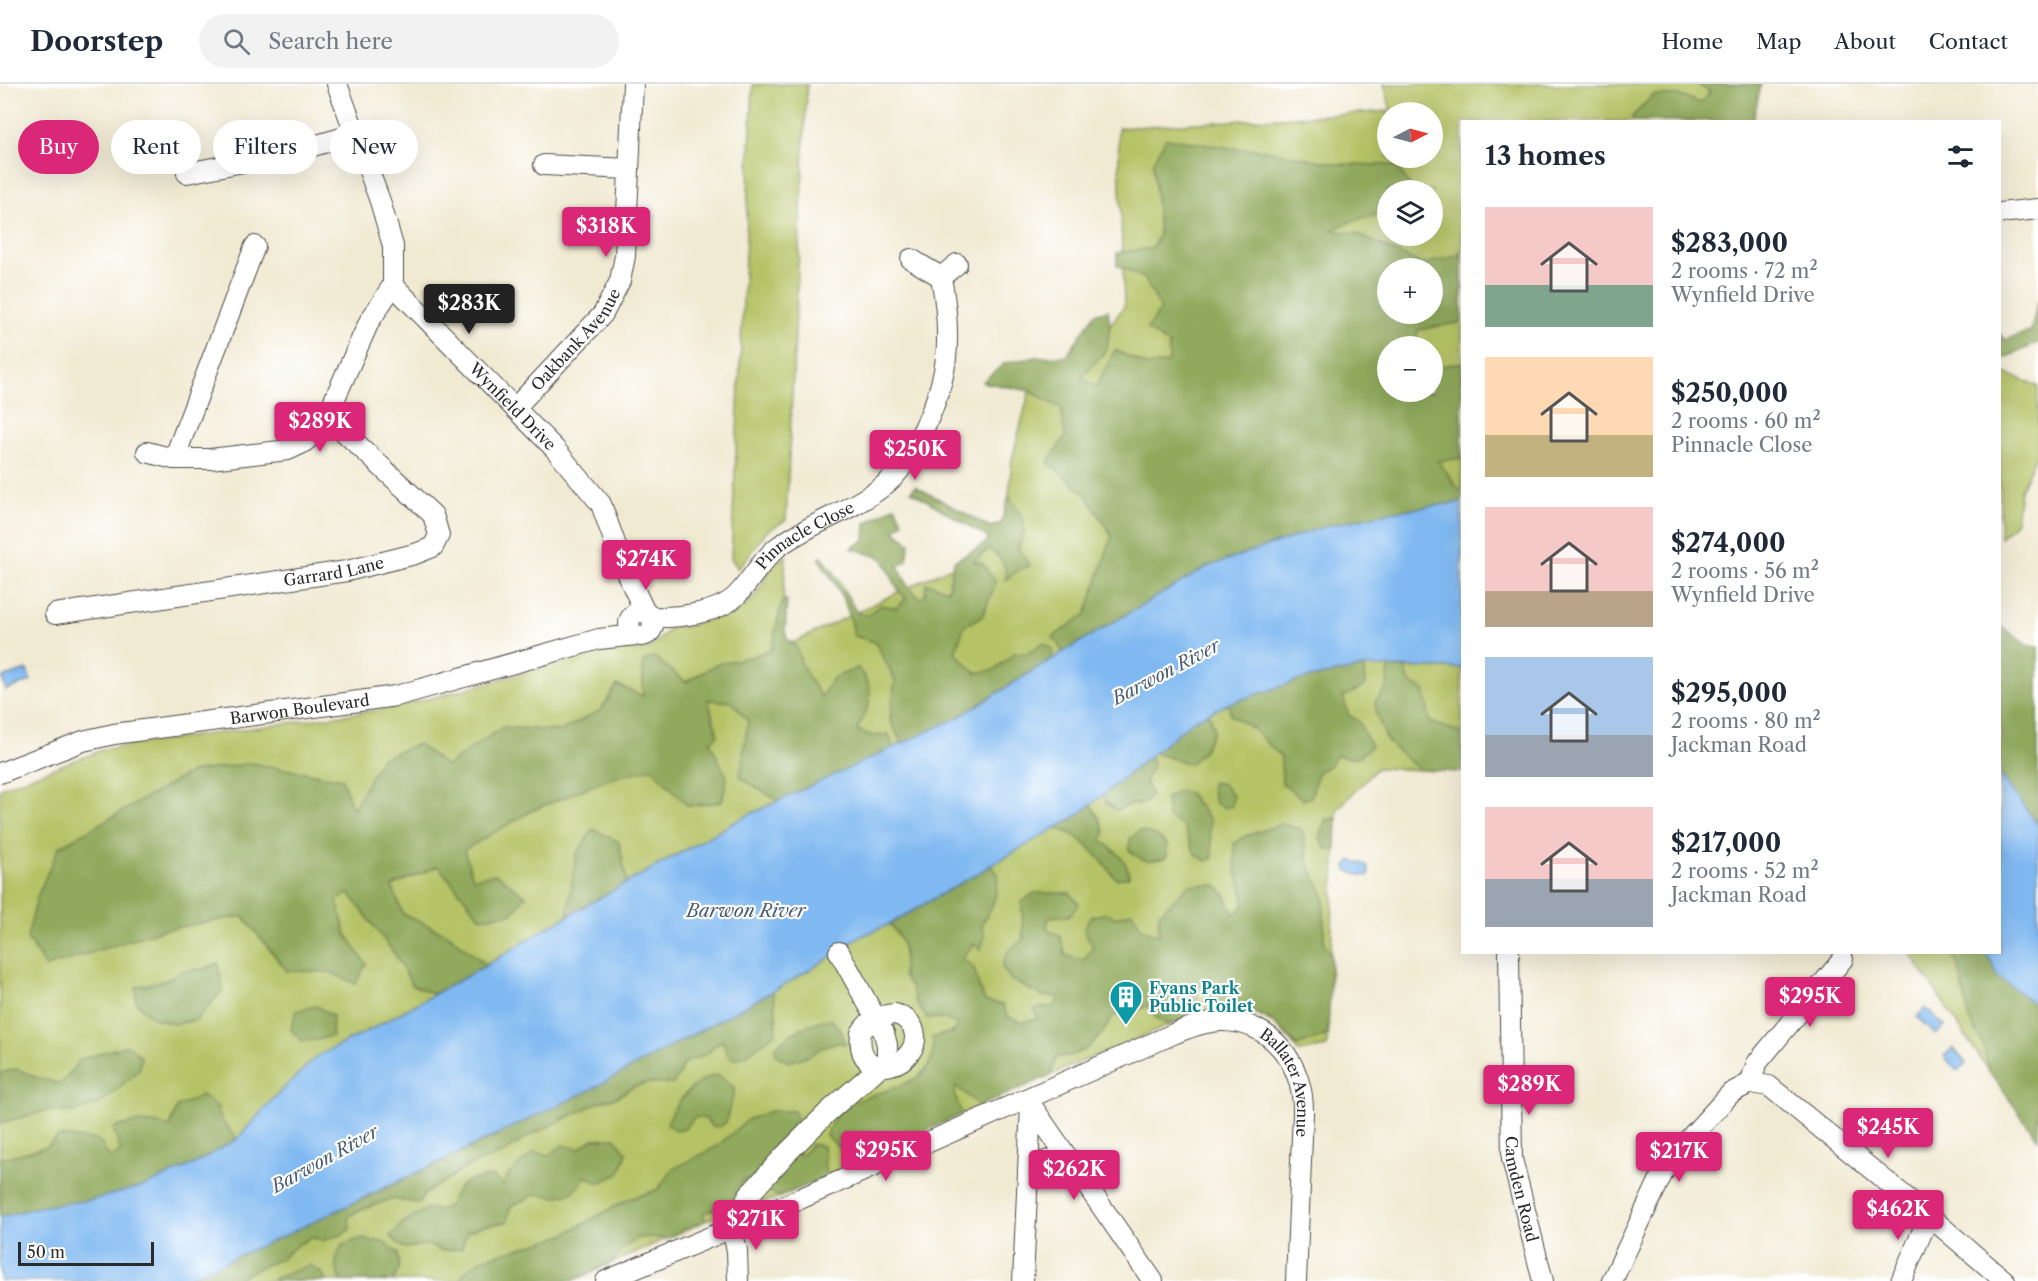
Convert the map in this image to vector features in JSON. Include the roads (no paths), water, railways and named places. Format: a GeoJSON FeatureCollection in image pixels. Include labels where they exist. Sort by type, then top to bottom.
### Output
{"type":"FeatureCollection","features":[{"type":"Feature","properties":{"kind":"street"},"geometry":{"type":"LineString","coordinates":[[337,84],[350,120]]}},
{"type":"Feature","properties":{"kind":"street","name":"Oakbank Avenue"},"geometry":{"type":"LineString","coordinates":[[515,408],[603,314],[616,290],[624,268],[633,84]]}},
{"type":"Feature","properties":{"kind":"street"},"geometry":{"type":"LineString","coordinates":[[201,170],[289,153],[330,141]]}},
{"type":"Feature","properties":{"kind":"street"},"geometry":{"type":"LineString","coordinates":[[544,165],[629,169]]}},
{"type":"Feature","properties":{"kind":"street"},"geometry":{"type":"LineString","coordinates":[[147,452],[174,459],[210,459],[288,450],[309,438],[327,416],[369,321],[393,285],[393,246],[370,174]]}},
{"type":"Feature","properties":{"kind":"street"},"geometry":{"type":"LineString","coordinates":[[2001,213],[2038,209]]}},
{"type":"Feature","properties":{"kind":"street"},"geometry":{"type":"LineString","coordinates":[[174,459],[255,246]]}},
{"type":"Feature","properties":{"kind":"street"},"geometry":{"type":"LineString","coordinates":[[911,259],[941,277],[957,264]]}},
{"type":"Feature","properties":{"kind":"street","name":"Pinnacle Close"},"geometry":{"type":"LineString","coordinates":[[640,623],[693,614],[717,607],[736,597],[769,554],[795,536],[882,488],[901,468],[935,405],[945,367],[949,344],[948,321],[941,277]]}},
{"type":"Feature","properties":{"kind":"street","name":"Wynfield Drive"},"geometry":{"type":"LineString","coordinates":[[393,285],[554,448],[601,504],[624,568],[640,623]]}},
{"type":"Feature","properties":{"kind":"street","name":"Garrard Lane"},"geometry":{"type":"LineString","coordinates":[[55,614],[347,571],[415,554],[433,547],[440,535],[434,515],[327,416]]}},
{"type":"Feature","properties":{"kind":"street","name":"Barwon Boulevard"},"geometry":{"type":"LineString","coordinates":[[0,773],[84,741],[114,734],[396,696],[599,639],[640,623]]}},
{"type":"Feature","properties":{"kind":"street"},"geometry":{"type":"LineString","coordinates":[[738,1281],[737,1250],[733,1226],[748,1196],[828,1112],[880,1067],[887,1056],[887,1045],[876,1018],[839,952]]}},
{"type":"Feature","properties":{"kind":"street","name":"Camden Road"},"geometry":{"type":"LineString","coordinates":[[1509,954],[1512,1159],[1545,1279]]}},
{"type":"Feature","properties":{"kind":"street"},"geometry":{"type":"LineString","coordinates":[[1750,1083],[1756,1062],[1843,959]]}},
{"type":"Feature","properties":{"kind":"street"},"geometry":{"type":"LineString","coordinates":[[876,1018],[890,1014],[904,1017],[912,1025],[915,1034],[913,1047],[905,1057],[891,1065],[880,1067]]}},
{"type":"Feature","properties":{"kind":"street","name":"Ballater Avenue"},"geometry":{"type":"LineString","coordinates":[[606,1281],[1029,1102],[1197,1024],[1217,1021],[1250,1026],[1264,1033],[1291,1061],[1302,1091],[1296,1281]]}},
{"type":"Feature","properties":{"kind":"street"},"geometry":{"type":"LineString","coordinates":[[1612,1281],[1668,1162],[1731,1093],[1750,1083],[1769,1086],[2005,1281]]}},
{"type":"Feature","properties":{"kind":"street"},"geometry":{"type":"LineString","coordinates":[[1029,1102],[1153,1281]]}},
{"type":"Feature","properties":{"kind":"street"},"geometry":{"type":"LineString","coordinates":[[1023,1281],[1029,1102]]}},
{"type":"Feature","properties":{"kind":"street"},"geometry":{"type":"LineString","coordinates":[[1028,1172],[1041,1163],[1068,1159]]}},
{"type":"Feature","properties":{"kind":"street"},"geometry":{"type":"LineString","coordinates":[[1901,1281],[1929,1216]]}},
{"type":"Feature","properties":{"kind":"water","name":"Barwon River"},"geometry":{"type":"Polygon","coordinates":[[[1461,502],[1461,668],[1364,667],[1300,680],[1228,704],[1194,720],[1078,815],[890,924],[857,938],[839,952],[784,985],[592,1089],[286,1235],[180,1281],[0,1281],[0,1217],[39,1207],[90,1200],[145,1186],[196,1163],[237,1139],[272,1100],[317,1056],[368,1031],[487,965],[550,926],[744,817],[959,717],[1207,567],[1323,527],[1396,511],[1461,502]]]}},
{"type":"Feature","properties":{"kind":"water"},"geometry":{"type":"Polygon","coordinates":[[[27,670],[31,681],[6,690],[2,678],[27,670]]]}},
{"type":"Feature","properties":{"kind":"water"},"geometry":{"type":"Polygon","coordinates":[[[2001,775],[2038,825],[2038,1007],[1998,976],[1987,954],[2001,954],[2001,775]]]}},
{"type":"Feature","properties":{"kind":"water"},"geometry":{"type":"Polygon","coordinates":[[[1351,860],[1367,865],[1369,875],[1364,876],[1347,871],[1346,866],[1351,860]]]}},
{"type":"Feature","properties":{"kind":"water"},"geometry":{"type":"Polygon","coordinates":[[[1925,1008],[1945,1026],[1936,1035],[1917,1017],[1925,1008]]]}},
{"type":"Feature","properties":{"kind":"water"},"geometry":{"type":"Polygon","coordinates":[[[1953,1048],[1966,1063],[1957,1071],[1944,1056],[1953,1048]]]}},
{"type":"Feature","properties":{"kind":"place","name":"Fyans Park Public Toilet"},"geometry":{"type":"Point","coordinates":[1126,1026]}}]}
